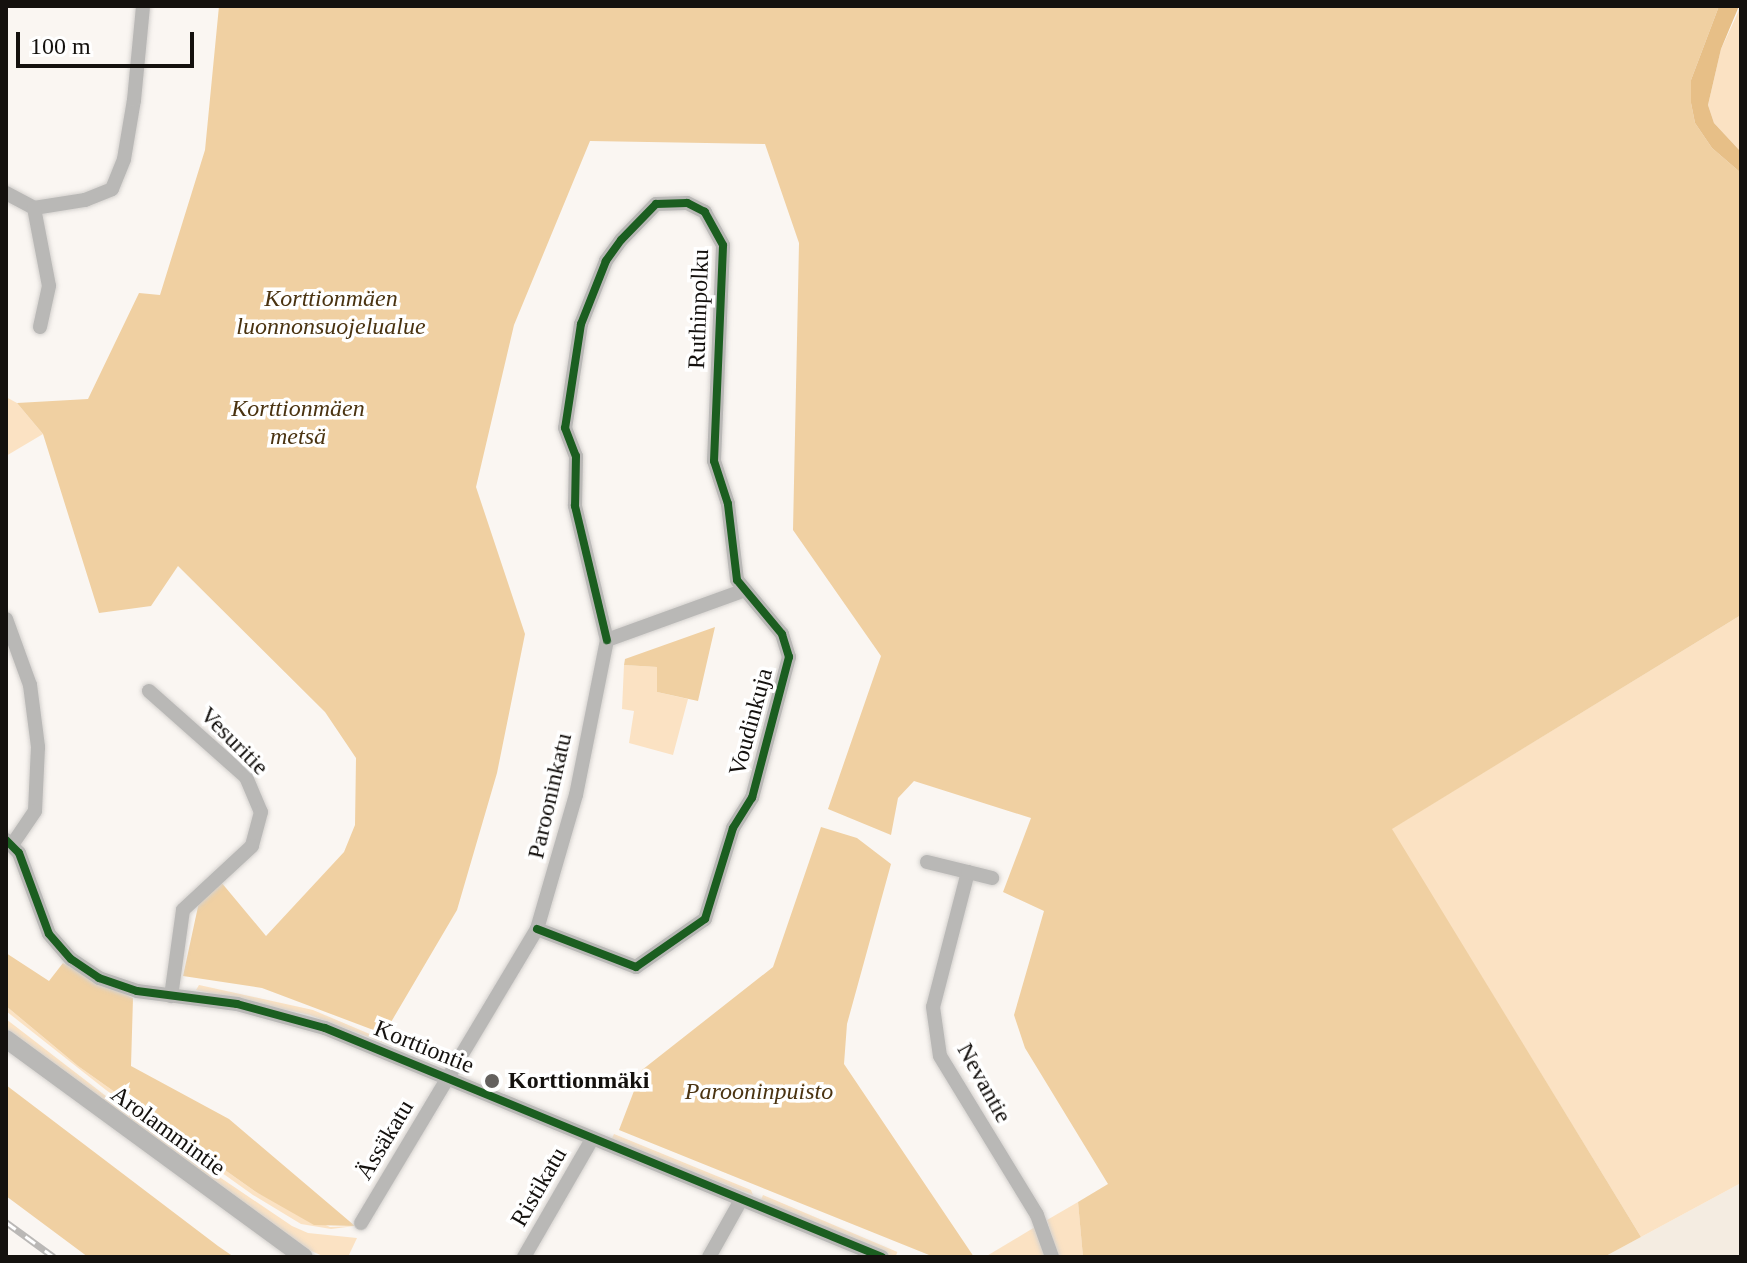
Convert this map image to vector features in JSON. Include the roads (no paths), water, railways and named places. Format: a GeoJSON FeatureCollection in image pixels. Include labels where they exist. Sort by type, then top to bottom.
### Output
{"type":"FeatureCollection","features":[{"type":"Feature","properties":{"kind":"street"},"geometry":{"type":"LineString","coordinates":[[6,193],[34,208],[95,197],[112,189],[118,178],[134,100],[143,6]]}},
{"type":"Feature","properties":{"kind":"street","name":"Ruthinpolku"},"geometry":{"type":"LineString","coordinates":[[607,640],[575,506],[576,456],[565,428],[581,324],[594,287],[621,240],[656,204],[697,205],[720,231],[723,245],[714,461],[728,504],[742,591]]}},
{"type":"Feature","properties":{"kind":"street"},"geometry":{"type":"LineString","coordinates":[[34,208],[49,286],[40,327]]}},
{"type":"Feature","properties":{"kind":"street"},"geometry":{"type":"LineString","coordinates":[[607,640],[742,591]]}},
{"type":"Feature","properties":{"kind":"street","name":"Voudinkuja"},"geometry":{"type":"LineString","coordinates":[[537,929],[636,967],[710,913],[733,828],[752,798],[789,657],[782,634],[742,591]]}},
{"type":"Feature","properties":{"kind":"street"},"geometry":{"type":"LineString","coordinates":[[6,619],[30,685],[38,747],[35,811],[9,842]]}},
{"type":"Feature","properties":{"kind":"street","name":"Parooninkatu"},"geometry":{"type":"LineString","coordinates":[[448,1079],[537,929],[576,795],[607,640]]}},
{"type":"Feature","properties":{"kind":"street","name":"Vesuritie"},"geometry":{"type":"LineString","coordinates":[[149,691],[246,777],[261,812],[252,846],[183,910],[171,996]]}},
{"type":"Feature","properties":{"kind":"street","name":"Korttiontie"},"geometry":{"type":"LineString","coordinates":[[9,842],[24,864],[38,915],[71,959],[116,985],[285,1016],[448,1079],[882,1257]]}},
{"type":"Feature","properties":{"kind":"street"},"geometry":{"type":"LineString","coordinates":[[927,862],[992,878]]}},
{"type":"Feature","properties":{"kind":"street","name":"Nevantie"},"geometry":{"type":"LineString","coordinates":[[968,872],[933,1007],[936,1039],[947,1071],[1037,1215],[1052,1257]]}},
{"type":"Feature","properties":{"kind":"street","name":"Arolammintie"},"geometry":{"type":"LineString","coordinates":[[6,1039],[304,1257]]}},
{"type":"Feature","properties":{"kind":"street","name":"Ässäkatu"},"geometry":{"type":"LineString","coordinates":[[361,1223],[448,1079]]}},
{"type":"Feature","properties":{"kind":"street","name":"Ristikatu"},"geometry":{"type":"LineString","coordinates":[[524,1257],[592,1139]]}},
{"type":"Feature","properties":{"kind":"street"},"geometry":{"type":"LineString","coordinates":[[709,1257],[741,1200]]}},
{"type":"Feature","properties":{"kind":"railway"},"geometry":{"type":"LineString","coordinates":[[6,1222],[54,1257]]}},
{"type":"Feature","properties":{"kind":"place","name":"Korttionmäki"},"geometry":{"type":"Point","coordinates":[492,1081]}},
{"type":"Feature","properties":{"kind":"park label","name":"Korttionmäen luonnonsuojelualue"},"geometry":{"type":"Point","coordinates":[331,313]}},
{"type":"Feature","properties":{"kind":"park label","name":"Korttionmäen metsä"},"geometry":{"type":"Point","coordinates":[298,423]}},
{"type":"Feature","properties":{"kind":"park label","name":"Parooninpuisto"},"geometry":{"type":"Point","coordinates":[759,1092]}}]}
